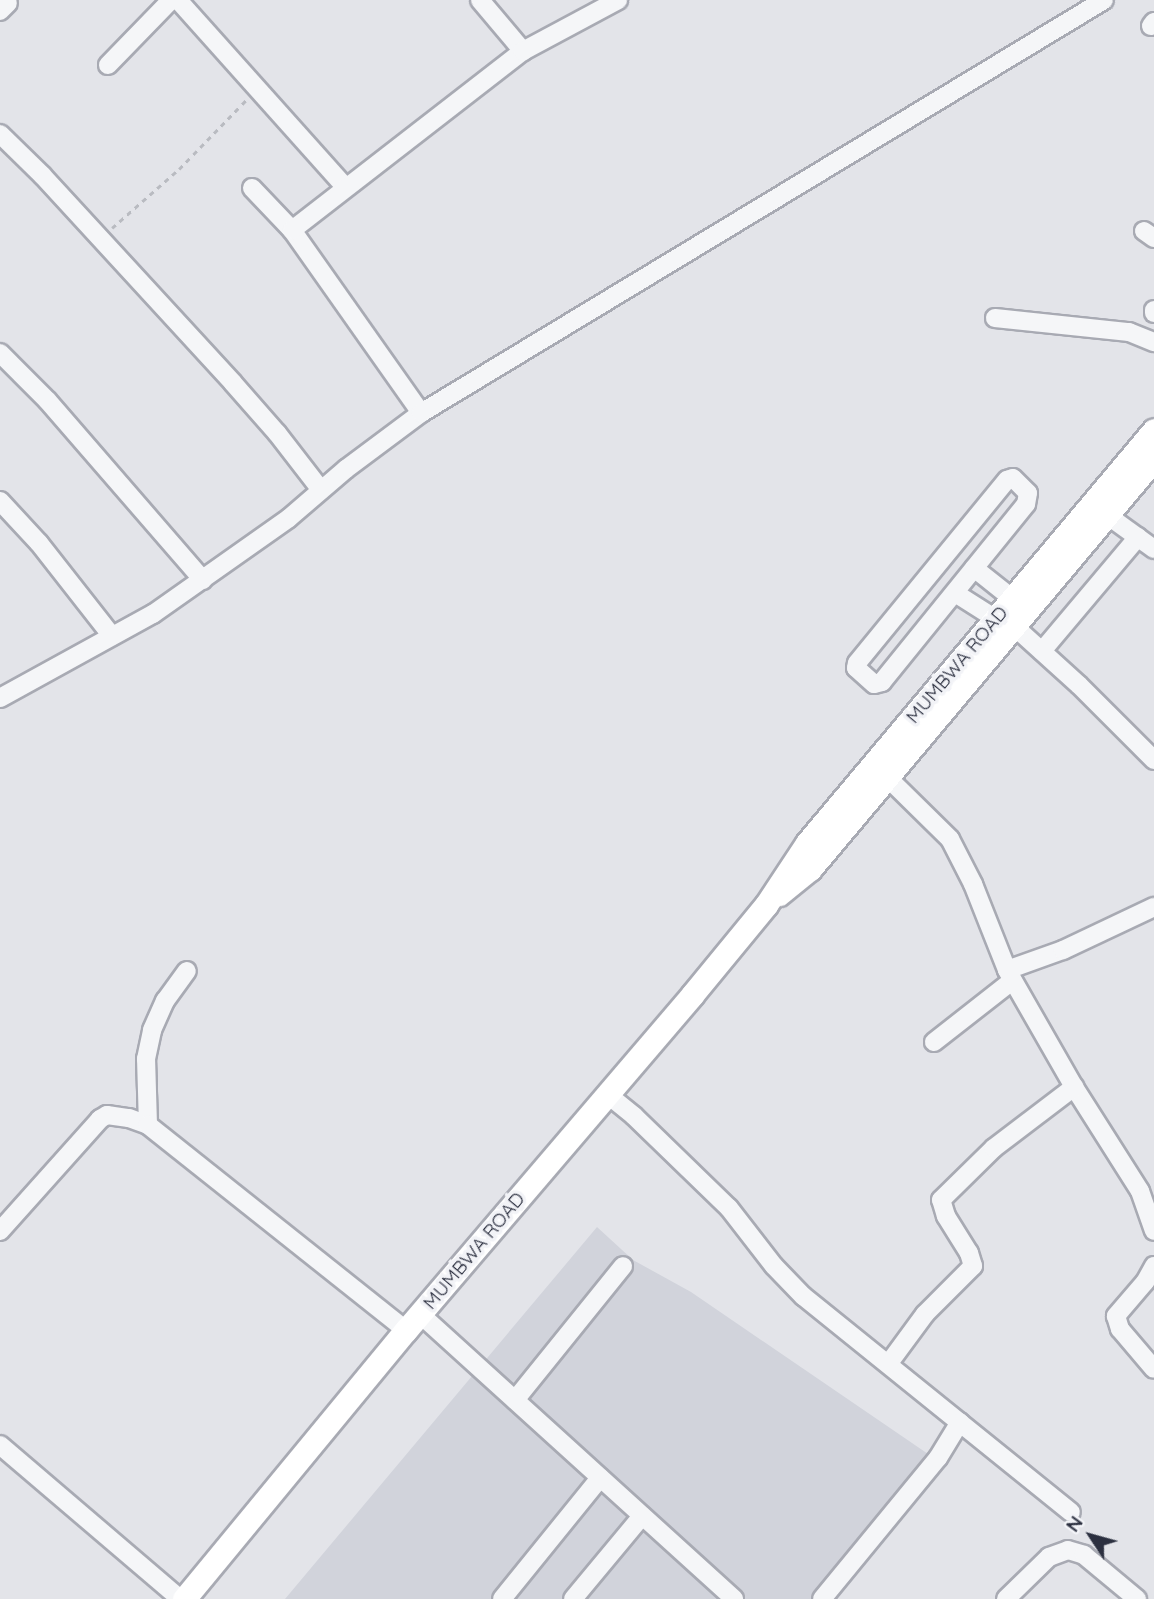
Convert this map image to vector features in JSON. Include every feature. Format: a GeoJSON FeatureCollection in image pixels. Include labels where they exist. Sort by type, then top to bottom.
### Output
{"type":"FeatureCollection","features":[{"type":"Feature","properties":{"kind":"main road","name":"MUMBWA ROAD"},"geometry":{"type":"LineString","coordinates":[[182,1599],[766,905],[802,850],[1006,614],[1154,430]]}},
{"type":"Feature","properties":{"kind":"main road","name":"MUMBWA ROAD"},"geometry":{"type":"LineString","coordinates":[[766,905],[810,869],[888,778],[1006,614],[1107,515],[1154,458]]}},
{"type":"Feature","properties":{"kind":"street"},"geometry":{"type":"LineString","coordinates":[[108,65],[171,0]]}},
{"type":"Feature","properties":{"kind":"street"},"geometry":{"type":"LineString","coordinates":[[178,0],[345,187]]}},
{"type":"Feature","properties":{"kind":"street"},"geometry":{"type":"LineString","coordinates":[[480,0],[523,51]]}},
{"type":"Feature","properties":{"kind":"street"},"geometry":{"type":"LineString","coordinates":[[292,230],[523,51],[618,0]]}},
{"type":"Feature","properties":{"kind":"street"},"geometry":{"type":"LineString","coordinates":[[0,698],[153,614],[203,580],[421,413],[1104,0]]}},
{"type":"Feature","properties":{"kind":"street"},"geometry":{"type":"LineString","coordinates":[[0,134],[42,175],[277,433],[321,491]]}},
{"type":"Feature","properties":{"kind":"street"},"geometry":{"type":"LineString","coordinates":[[252,188],[292,230],[421,413]]}},
{"type":"Feature","properties":{"kind":"street"},"geometry":{"type":"LineString","coordinates":[[995,318],[1129,332],[1154,342]]}},
{"type":"Feature","properties":{"kind":"street"},"geometry":{"type":"LineString","coordinates":[[0,353],[47,400],[203,580]]}},
{"type":"Feature","properties":{"kind":"street"},"geometry":{"type":"LineString","coordinates":[[1013,478],[1028,494],[1026,504],[974,568],[882,681],[874,684],[856,668],[857,663],[1007,480],[1013,478]]}},
{"type":"Feature","properties":{"kind":"street"},"geometry":{"type":"LineString","coordinates":[[0,501],[39,543],[112,636]]}},
{"type":"Feature","properties":{"kind":"street"},"geometry":{"type":"LineString","coordinates":[[1107,515],[1154,549]]}},
{"type":"Feature","properties":{"kind":"street"},"geometry":{"type":"LineString","coordinates":[[1042,651],[1138,537]]}},
{"type":"Feature","properties":{"kind":"street"},"geometry":{"type":"LineString","coordinates":[[974,568],[1006,614],[1143,746],[1154,760]]}},
{"type":"Feature","properties":{"kind":"street"},"geometry":{"type":"LineString","coordinates":[[955,593],[1006,614]]}},
{"type":"Feature","properties":{"kind":"street"},"geometry":{"type":"LineString","coordinates":[[888,778],[950,839],[968,872],[1010,975],[1074,1087],[1147,1187],[1154,1231]]}},
{"type":"Feature","properties":{"kind":"street"},"geometry":{"type":"LineString","coordinates":[[934,1042],[1010,975],[1154,907]]}},
{"type":"Feature","properties":{"kind":"street"},"geometry":{"type":"LineString","coordinates":[[148,1125],[145,1059],[152,1030],[165,1001],[187,971]]}},
{"type":"Feature","properties":{"kind":"street"},"geometry":{"type":"LineString","coordinates":[[889,1363],[925,1314],[973,1266],[969,1253],[946,1216],[941,1200],[993,1148],[1074,1087]]}},
{"type":"Feature","properties":{"kind":"street"},"geometry":{"type":"LineString","coordinates":[[607,1094],[661,1141],[729,1208],[774,1266],[803,1296],[1071,1512]]}},
{"type":"Feature","properties":{"kind":"street"},"geometry":{"type":"LineString","coordinates":[[0,1231],[100,1119],[116,1115],[148,1125],[515,1400],[642,1516],[713,1592],[734,1599]]}},
{"type":"Feature","properties":{"kind":"street"},"geometry":{"type":"LineString","coordinates":[[515,1400],[623,1266]]}},
{"type":"Feature","properties":{"kind":"street"},"geometry":{"type":"LineString","coordinates":[[1154,1266],[1145,1282],[1116,1316],[1120,1329],[1154,1369]]}},
{"type":"Feature","properties":{"kind":"street"},"geometry":{"type":"LineString","coordinates":[[822,1599],[938,1458],[960,1422]]}},
{"type":"Feature","properties":{"kind":"street"},"geometry":{"type":"LineString","coordinates":[[0,1445],[182,1599]]}},
{"type":"Feature","properties":{"kind":"street"},"geometry":{"type":"LineString","coordinates":[[502,1599],[600,1478]]}},
{"type":"Feature","properties":{"kind":"street"},"geometry":{"type":"LineString","coordinates":[[573,1599],[642,1516]]}},
{"type":"Feature","properties":{"kind":"street"},"geometry":{"type":"LineString","coordinates":[[1006,1599],[1049,1557],[1068,1550],[1084,1555],[1137,1599]]}},
{"type":"Feature","properties":{"kind":"path"},"geometry":{"type":"LineString","coordinates":[[99,239],[179,169],[257,90]]}},
{"type":"Feature","properties":{"kind":"shaded area"},"geometry":{"type":"Polygon","coordinates":[[[597,1227],[633,1260],[691,1292],[931,1456],[813,1599],[285,1599],[597,1227]]]}}]}
